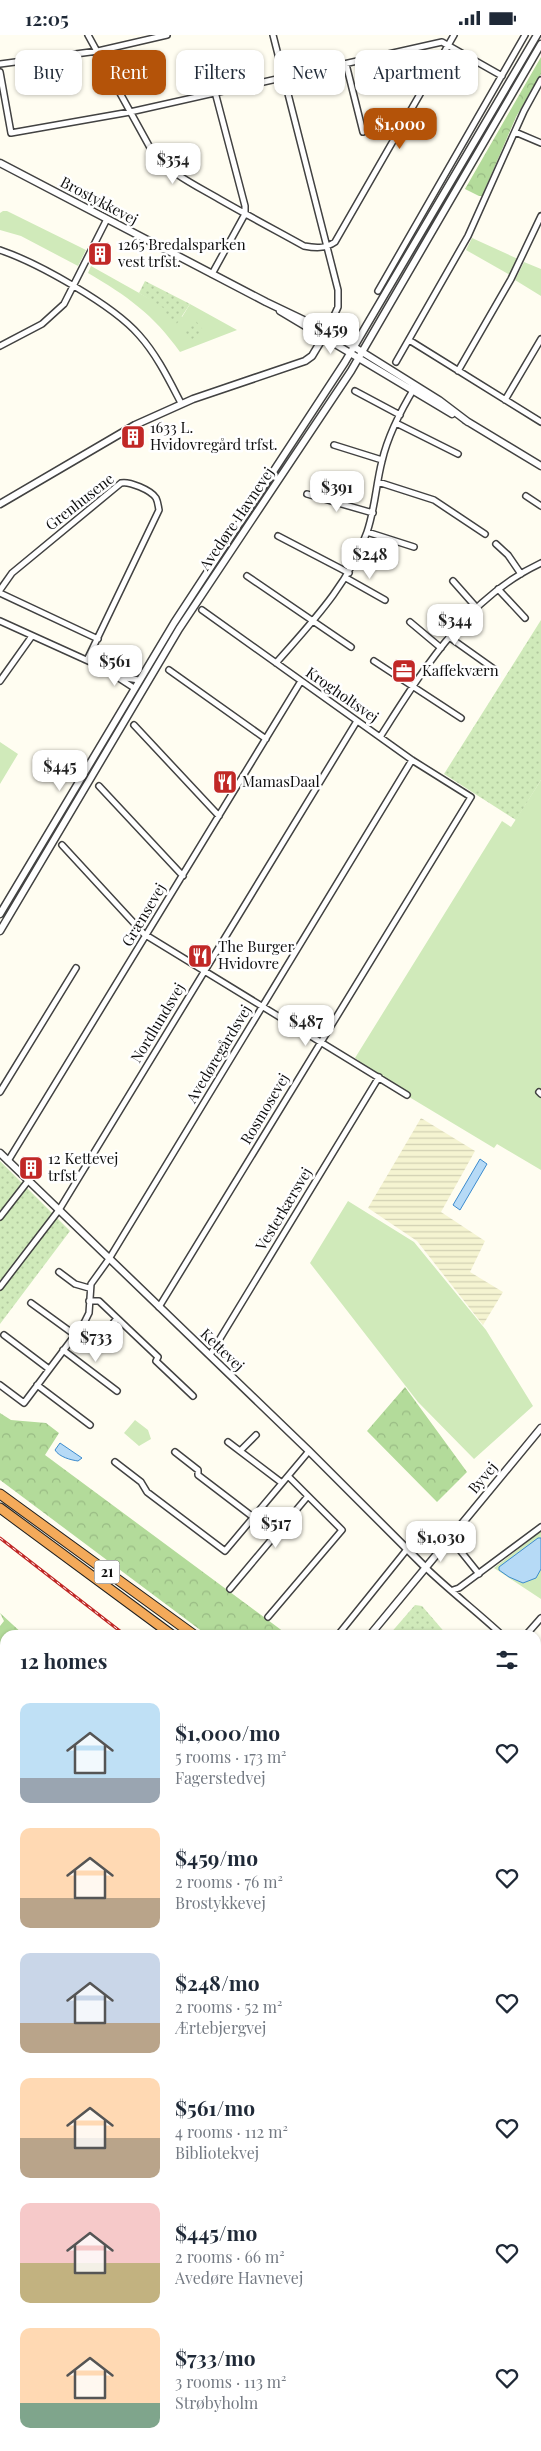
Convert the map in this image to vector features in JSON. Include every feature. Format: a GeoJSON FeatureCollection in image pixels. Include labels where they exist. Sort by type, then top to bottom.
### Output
{"type":"FeatureCollection","features":[{"type":"Feature","properties":{"kind":"highway"},"geometry":{"type":"LineString","coordinates":[[0,1489],[20,1508]]}},
{"type":"Feature","properties":{"kind":"highway","name":"21"},"geometry":{"type":"LineString","coordinates":[[0,1494],[187,1630]]}},
{"type":"Feature","properties":{"kind":"highway","name":"21"},"geometry":{"type":"LineString","coordinates":[[0,1508],[165,1630]]}},
{"type":"Feature","properties":{"kind":"street"},"geometry":{"type":"LineString","coordinates":[[88,35],[97,50]]}},
{"type":"Feature","properties":{"kind":"street"},"geometry":{"type":"LineString","coordinates":[[102,50],[167,35]]}},
{"type":"Feature","properties":{"kind":"street"},"geometry":{"type":"LineString","coordinates":[[273,35],[277,50]]}},
{"type":"Feature","properties":{"kind":"street"},"geometry":{"type":"LineString","coordinates":[[121,95],[153,153],[173,173],[304,246],[314,248],[328,247],[335,242],[454,35]]}},
{"type":"Feature","properties":{"kind":"street"},"geometry":{"type":"LineString","coordinates":[[378,291],[525,35]]}},
{"type":"Feature","properties":{"kind":"street","name":"Avedøre Havnevej"},"geometry":{"type":"LineString","coordinates":[[0,914],[139,680],[350,354],[537,35]]}},
{"type":"Feature","properties":{"kind":"street"},"geometry":{"type":"LineString","coordinates":[[363,132],[346,64],[442,42],[502,76]]}},
{"type":"Feature","properties":{"kind":"street","name":"Avedøre Havnevej"},"geometry":{"type":"LineString","coordinates":[[0,931],[179,629],[358,359],[541,44]]}},
{"type":"Feature","properties":{"kind":"street"},"geometry":{"type":"LineString","coordinates":[[0,64],[92,52]]}},
{"type":"Feature","properties":{"kind":"street"},"geometry":{"type":"LineString","coordinates":[[0,72],[11,133],[130,112],[202,95]]}},
{"type":"Feature","properties":{"kind":"street"},"geometry":{"type":"LineString","coordinates":[[396,362],[468,236],[515,132],[541,81]]}},
{"type":"Feature","properties":{"kind":"street"},"geometry":{"type":"LineString","coordinates":[[212,274],[245,213],[216,95]]}},
{"type":"Feature","properties":{"kind":"street"},"geometry":{"type":"LineString","coordinates":[[0,504],[110,438],[181,403],[298,365],[312,356],[327,331],[339,299],[328,247],[289,95]]}},
{"type":"Feature","properties":{"kind":"street"},"geometry":{"type":"LineString","coordinates":[[515,132],[541,143]]}},
{"type":"Feature","properties":{"kind":"street","name":"Brostykkevej"},"geometry":{"type":"LineString","coordinates":[[0,163],[266,302],[327,331],[362,352],[414,389]]}},
{"type":"Feature","properties":{"kind":"street"},"geometry":{"type":"LineString","coordinates":[[458,371],[515,272],[541,216]]}},
{"type":"Feature","properties":{"kind":"street"},"geometry":{"type":"LineString","coordinates":[[0,346],[42,324],[64,303],[74,287],[107,219]]}},
{"type":"Feature","properties":{"kind":"street"},"geometry":{"type":"LineString","coordinates":[[0,250],[17,256],[104,305],[139,335],[164,370],[181,403]]}},
{"type":"Feature","properties":{"kind":"street","name":"Brostykkevej"},"geometry":{"type":"LineString","coordinates":[[266,302],[358,359],[414,389],[541,466]]}},
{"type":"Feature","properties":{"kind":"street"},"geometry":{"type":"LineString","coordinates":[[505,400],[541,339]]}},
{"type":"Feature","properties":{"kind":"street"},"geometry":{"type":"LineString","coordinates":[[409,340],[541,422]]}},
{"type":"Feature","properties":{"kind":"street"},"geometry":{"type":"LineString","coordinates":[[276,663],[313,621],[347,576],[367,532],[373,513],[382,460],[396,423],[414,389]]}},
{"type":"Feature","properties":{"kind":"street"},"geometry":{"type":"LineString","coordinates":[[355,391],[400,415]]}},
{"type":"Feature","properties":{"kind":"street"},"geometry":{"type":"LineString","coordinates":[[396,423],[458,454]]}},
{"type":"Feature","properties":{"kind":"street"},"geometry":{"type":"LineString","coordinates":[[334,445],[382,460]]}},
{"type":"Feature","properties":{"kind":"street","name":"Grenhusene"},"geometry":{"type":"LineString","coordinates":[[86,660],[98,639],[158,510],[158,502],[153,494],[126,482],[121,483],[12,573],[0,592],[98,639]]}},
{"type":"Feature","properties":{"kind":"street"},"geometry":{"type":"LineString","coordinates":[[378,482],[434,500],[485,534]]}},
{"type":"Feature","properties":{"kind":"street"},"geometry":{"type":"LineString","coordinates":[[307,494],[373,513]]}},
{"type":"Feature","properties":{"kind":"street"},"geometry":{"type":"LineString","coordinates":[[526,497],[541,506]]}},
{"type":"Feature","properties":{"kind":"street"},"geometry":{"type":"LineString","coordinates":[[367,532],[414,547]]}},
{"type":"Feature","properties":{"kind":"street"},"geometry":{"type":"LineString","coordinates":[[278,535],[385,600]]}},
{"type":"Feature","properties":{"kind":"street"},"geometry":{"type":"LineString","coordinates":[[496,544],[508,555],[521,574]]}},
{"type":"Feature","properties":{"kind":"street"},"geometry":{"type":"LineString","coordinates":[[380,737],[448,637],[476,607],[498,589],[541,563]]}},
{"type":"Feature","properties":{"kind":"street"},"geometry":{"type":"LineString","coordinates":[[248,576],[350,647]]}},
{"type":"Feature","properties":{"kind":"street"},"geometry":{"type":"LineString","coordinates":[[453,581],[476,607]]}},
{"type":"Feature","properties":{"kind":"street"},"geometry":{"type":"LineString","coordinates":[[498,589],[517,612],[525,618]]}},
{"type":"Feature","properties":{"kind":"street","name":"Krogholtsvej"},"geometry":{"type":"LineString","coordinates":[[202,610],[412,760],[471,797]]}},
{"type":"Feature","properties":{"kind":"street"},"geometry":{"type":"LineString","coordinates":[[0,621],[106,669],[139,680]]}},
{"type":"Feature","properties":{"kind":"street"},"geometry":{"type":"LineString","coordinates":[[410,622],[441,648]]}},
{"type":"Feature","properties":{"kind":"street"},"geometry":{"type":"LineString","coordinates":[[0,681],[32,636]]}},
{"type":"Feature","properties":{"kind":"street"},"geometry":{"type":"LineString","coordinates":[[448,637],[494,669]]}},
{"type":"Feature","properties":{"kind":"street"},"geometry":{"type":"LineString","coordinates":[[374,661],[460,718]]}},
{"type":"Feature","properties":{"kind":"street"},"geometry":{"type":"LineString","coordinates":[[106,669],[134,688]]}},
{"type":"Feature","properties":{"kind":"street"},"geometry":{"type":"LineString","coordinates":[[168,670],[266,739]]}},
{"type":"Feature","properties":{"kind":"street","name":"Grænsevej"},"geometry":{"type":"LineString","coordinates":[[8,1161],[301,681]]}},
{"type":"Feature","properties":{"kind":"street","name":"Nordlundsvej"},"geometry":{"type":"LineString","coordinates":[[0,1287],[59,1209],[357,721]]}},
{"type":"Feature","properties":{"kind":"street"},"geometry":{"type":"LineString","coordinates":[[134,725],[219,816]]}},
{"type":"Feature","properties":{"kind":"street","name":"Avedøregårdsvej"},"geometry":{"type":"LineString","coordinates":[[89,1288],[109,1259],[412,760]]}},
{"type":"Feature","properties":{"kind":"street"},"geometry":{"type":"LineString","coordinates":[[100,786],[182,876]]}},
{"type":"Feature","properties":{"kind":"street","name":"Rosmosevej"},"geometry":{"type":"LineString","coordinates":[[159,1307],[471,797]]}},
{"type":"Feature","properties":{"kind":"street"},"geometry":{"type":"LineString","coordinates":[[62,845],[146,935],[408,1095]]}},
{"type":"Feature","properties":{"kind":"street"},"geometry":{"type":"LineString","coordinates":[[0,1092],[76,968]]}},
{"type":"Feature","properties":{"kind":"street","name":"Vesterkærsvej"},"geometry":{"type":"LineString","coordinates":[[210,1355],[379,1077]]}},
{"type":"Feature","properties":{"kind":"street","name":"Kettevej"},"geometry":{"type":"LineString","coordinates":[[0,1153],[309,1451],[425,1567]]}},
{"type":"Feature","properties":{"kind":"street"},"geometry":{"type":"LineString","coordinates":[[0,1217],[28,1181]]}},
{"type":"Feature","properties":{"kind":"street"},"geometry":{"type":"LineString","coordinates":[[0,1385],[24,1403],[87,1319],[89,1288],[75,1284],[59,1272]]}},
{"type":"Feature","properties":{"kind":"street"},"geometry":{"type":"LineString","coordinates":[[89,1301],[100,1301],[158,1357],[156,1361],[193,1396]]}},
{"type":"Feature","properties":{"kind":"street"},"geometry":{"type":"LineString","coordinates":[[31,1303],[75,1335]]}},
{"type":"Feature","properties":{"kind":"street"},"geometry":{"type":"LineString","coordinates":[[96,1346],[117,1318]]}},
{"type":"Feature","properties":{"kind":"street"},"geometry":{"type":"LineString","coordinates":[[4,1335],[49,1369]]}},
{"type":"Feature","properties":{"kind":"street"},"geometry":{"type":"LineString","coordinates":[[63,1350],[117,1391]]}},
{"type":"Feature","properties":{"kind":"street"},"geometry":{"type":"LineString","coordinates":[[37,1385],[90,1425]]}},
{"type":"Feature","properties":{"kind":"street","name":"Byvej"},"geometry":{"type":"LineString","coordinates":[[374,1630],[541,1428]]}},
{"type":"Feature","properties":{"kind":"street"},"geometry":{"type":"LineString","coordinates":[[240,1451],[256,1435]]}},
{"type":"Feature","properties":{"kind":"street"},"geometry":{"type":"LineString","coordinates":[[228,1442],[282,1483]]}},
{"type":"Feature","properties":{"kind":"street"},"geometry":{"type":"LineString","coordinates":[[114,1462],[141,1482],[147,1492],[225,1551],[309,1451]]}},
{"type":"Feature","properties":{"kind":"street"},"geometry":{"type":"LineString","coordinates":[[175,1453],[198,1470],[198,1475],[253,1517]]}},
{"type":"Feature","properties":{"kind":"street"},"geometry":{"type":"LineString","coordinates":[[268,1617],[342,1530],[288,1476]]}},
{"type":"Feature","properties":{"kind":"street"},"geometry":{"type":"LineString","coordinates":[[230,1589],[308,1496]]}},
{"type":"Feature","properties":{"kind":"street"},"geometry":{"type":"LineString","coordinates":[[425,1567],[446,1588],[453,1590],[459,1588],[540,1530]]}},
{"type":"Feature","properties":{"kind":"street"},"geometry":{"type":"LineString","coordinates":[[470,1537],[460,1549],[479,1574]]}},
{"type":"Feature","properties":{"kind":"street"},"geometry":{"type":"LineString","coordinates":[[342,1630],[408,1548]]}},
{"type":"Feature","properties":{"kind":"street"},"geometry":{"type":"LineString","coordinates":[[453,1590],[462,1602],[496,1630]]}},
{"type":"Feature","properties":{"kind":"street"},"geometry":{"type":"LineString","coordinates":[[530,1630],[541,1618]]}},
{"type":"Feature","properties":{"kind":"green space"},"geometry":{"type":"Polygon","coordinates":[[[541,57],[541,74],[516,117],[482,196],[465,189],[541,57]]]}},
{"type":"Feature","properties":{"kind":"green space"},"geometry":{"type":"Polygon","coordinates":[[[7,211],[86,250],[78,266],[21,236],[0,230],[0,213],[7,211]]]}},
{"type":"Feature","properties":{"kind":"green space"},"geometry":{"type":"Polygon","coordinates":[[[472,238],[518,259],[510,275],[466,250],[472,238]]]}},
{"type":"Feature","properties":{"kind":"green space"},"geometry":{"type":"Polygon","coordinates":[[[524,262],[541,269],[541,296],[515,280],[524,262]]]}},
{"type":"Feature","properties":{"kind":"green space"},"geometry":{"type":"Polygon","coordinates":[[[91,266],[182,317],[190,304],[237,330],[180,352],[149,316],[127,298],[88,273],[91,266]]]}},
{"type":"Feature","properties":{"kind":"green space"},"geometry":{"type":"Polygon","coordinates":[[[145,281],[190,304],[176,325],[165,314],[165,309],[139,293],[145,281]]]}},
{"type":"Feature","properties":{"kind":"green space"},"geometry":{"type":"Polygon","coordinates":[[[196,321],[203,330],[190,341],[182,332],[196,321]]]}},
{"type":"Feature","properties":{"kind":"green space"},"geometry":{"type":"Polygon","coordinates":[[[541,620],[541,780],[516,820],[444,774],[541,620]]]}},
{"type":"Feature","properties":{"kind":"green space"},"geometry":{"type":"Polygon","coordinates":[[[0,742],[18,754],[0,784],[0,742]]]}},
{"type":"Feature","properties":{"kind":"green space"},"geometry":{"type":"Polygon","coordinates":[[[541,780],[541,1170],[497,1144],[494,1148],[356,1065],[358,1060],[355,1058],[502,821],[511,827],[541,780]]]}},
{"type":"Feature","properties":{"kind":"green space"},"geometry":{"type":"Polygon","coordinates":[[[421,1118],[475,1151],[441,1212],[485,1241],[470,1272],[503,1292],[483,1325],[417,1241],[368,1208],[421,1118]]]}},
{"type":"Feature","properties":{"kind":"green space"},"geometry":{"type":"Polygon","coordinates":[[[0,1161],[70,1231],[0,1324],[0,1161]]]}},
{"type":"Feature","properties":{"kind":"green space"},"geometry":{"type":"Polygon","coordinates":[[[348,1201],[414,1242],[486,1330],[533,1406],[474,1459],[418,1402],[310,1263],[348,1201]]]}},
{"type":"Feature","properties":{"kind":"green space"},"geometry":{"type":"Polygon","coordinates":[[[405,1387],[467,1472],[437,1502],[367,1431],[405,1387]]]}},
{"type":"Feature","properties":{"kind":"green space"},"geometry":{"type":"Polygon","coordinates":[[[0,1413],[11,1420],[46,1423],[59,1433],[45,1455],[281,1630],[200,1630],[0,1480],[0,1413]]]}},
{"type":"Feature","properties":{"kind":"green space"},"geometry":{"type":"Polygon","coordinates":[[[135,1420],[148,1430],[151,1439],[139,1446],[124,1433],[135,1420]]]}},
{"type":"Feature","properties":{"kind":"green space"},"geometry":{"type":"Polygon","coordinates":[[[541,1531],[541,1599],[494,1568],[541,1531]]]}},
{"type":"Feature","properties":{"kind":"green space"},"geometry":{"type":"Polygon","coordinates":[[[415,1605],[422,1606],[443,1630],[393,1630],[415,1605]]]}},
{"type":"Feature","properties":{"kind":"green space"},"geometry":{"type":"Polygon","coordinates":[[[0,1613],[19,1630],[0,1630],[0,1626],[4,1621],[0,1613]]]}},
{"type":"Feature","properties":{"kind":"water"},"geometry":{"type":"Polygon","coordinates":[[[480,1159],[487,1164],[460,1210],[453,1205],[480,1159]]]}},
{"type":"Feature","properties":{"kind":"water"},"geometry":{"type":"Polygon","coordinates":[[[60,1443],[82,1458],[78,1461],[59,1455],[55,1450],[60,1443]]]}},
{"type":"Feature","properties":{"kind":"water"},"geometry":{"type":"Polygon","coordinates":[[[538,1538],[541,1538],[541,1569],[536,1578],[523,1583],[499,1570],[499,1567],[538,1538]]]}},
{"type":"Feature","properties":{"kind":"railway"},"geometry":{"type":"LineString","coordinates":[[0,1538],[119,1630]]}},
{"type":"Feature","properties":{"kind":"place","name":"1265 Bredalsparken vest trfst."},"geometry":{"type":"Point","coordinates":[100,254]}},
{"type":"Feature","properties":{"kind":"place","name":"1633 L. Hvidovregård trfst."},"geometry":{"type":"Point","coordinates":[133,437]}},
{"type":"Feature","properties":{"kind":"place","name":"Kaffekværn"},"geometry":{"type":"Point","coordinates":[404,671]}},
{"type":"Feature","properties":{"kind":"place","name":"MamasDaal"},"geometry":{"type":"Point","coordinates":[225,782]}},
{"type":"Feature","properties":{"kind":"place","name":"The Burger Hvidovre"},"geometry":{"type":"Point","coordinates":[200,956]}},
{"type":"Feature","properties":{"kind":"place","name":"12 Kettevej trfst"},"geometry":{"type":"Point","coordinates":[31,1168]}}]}
